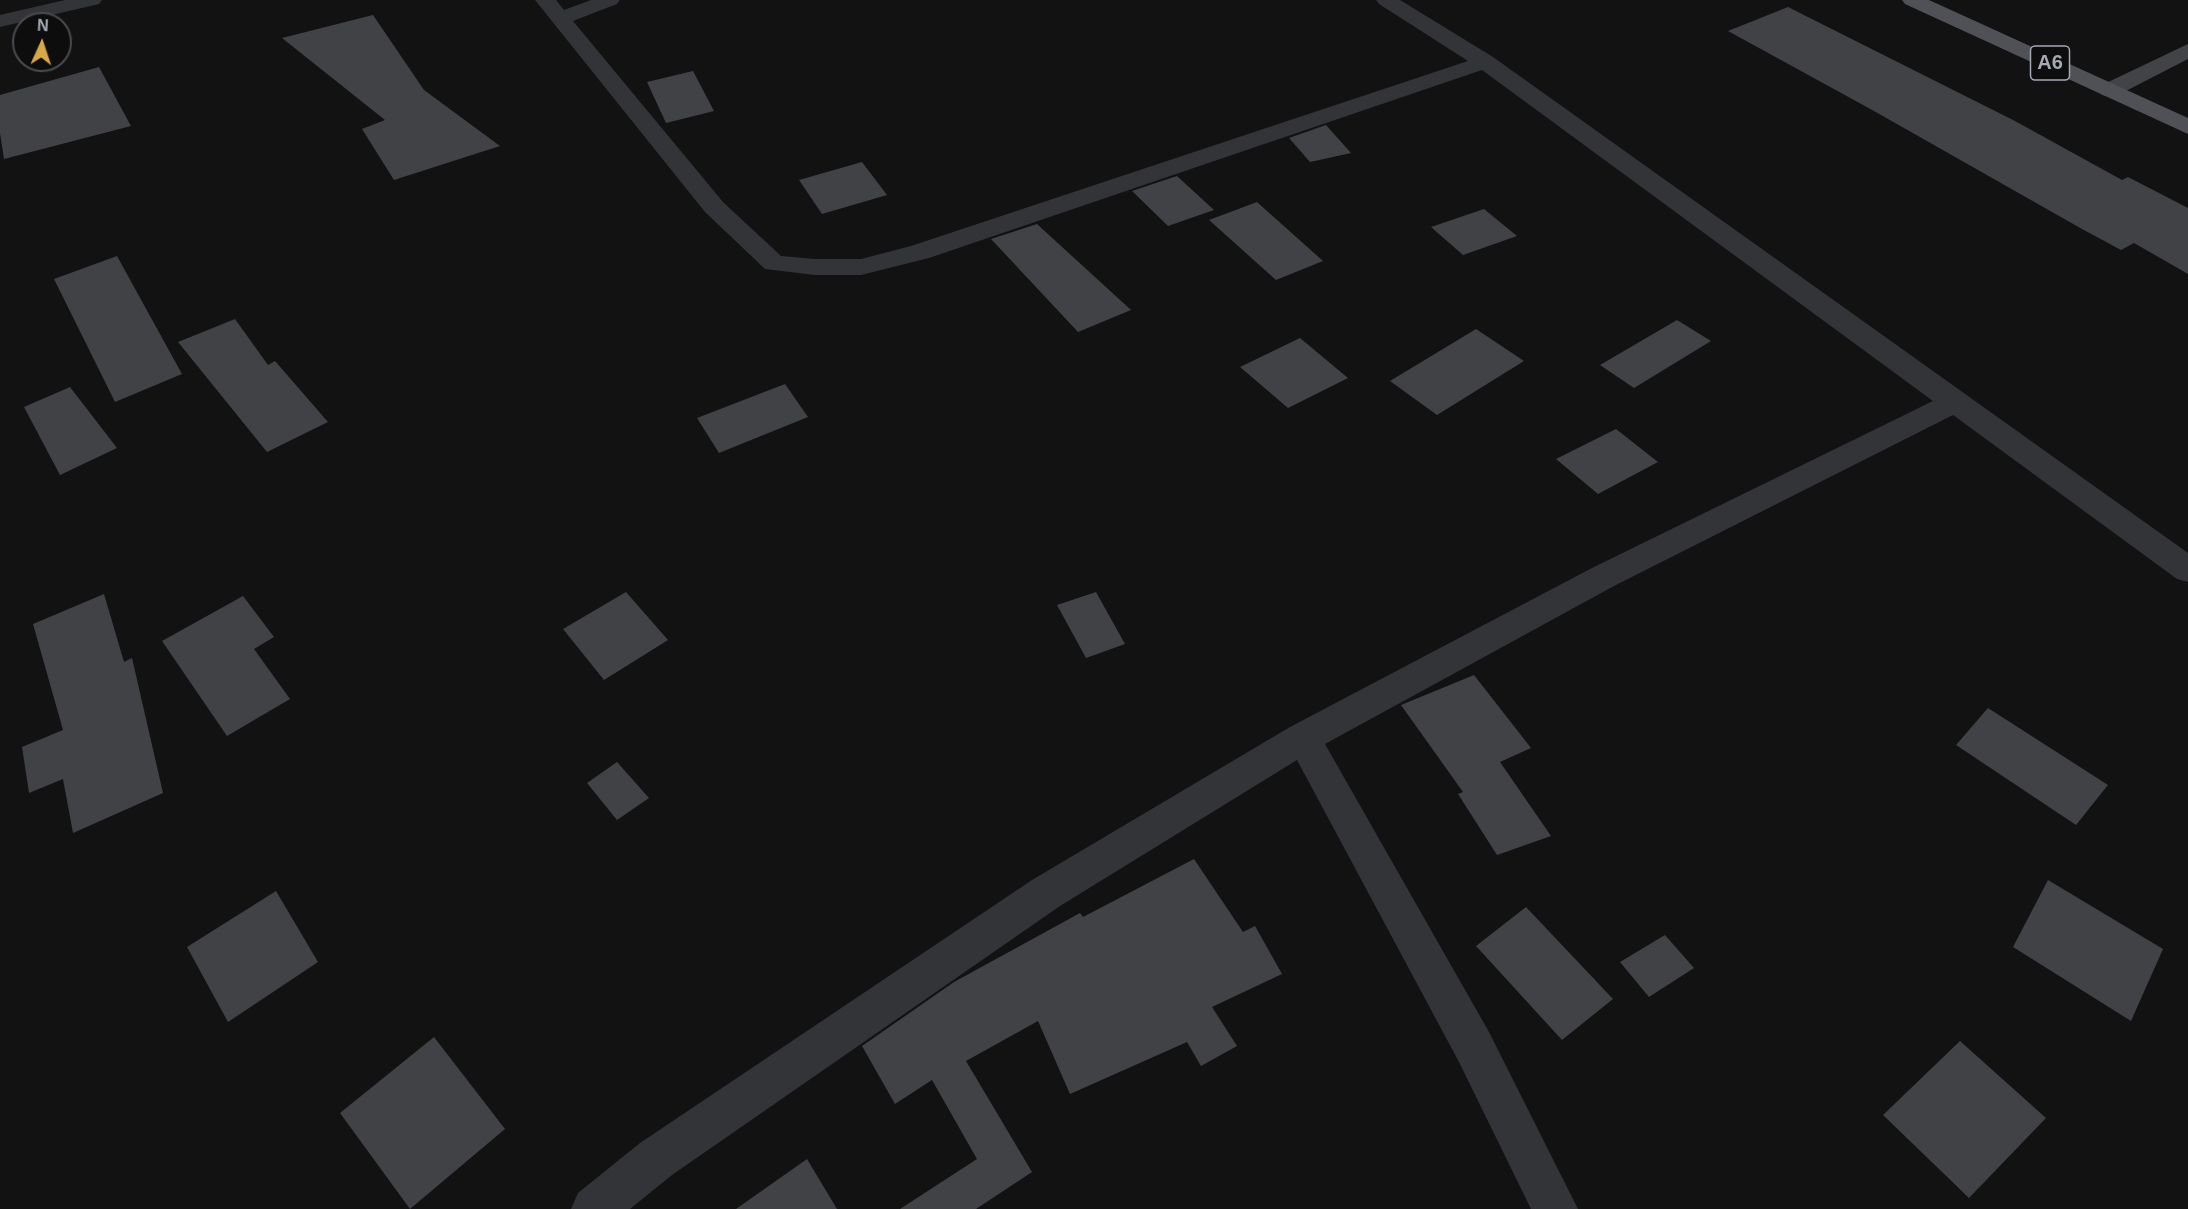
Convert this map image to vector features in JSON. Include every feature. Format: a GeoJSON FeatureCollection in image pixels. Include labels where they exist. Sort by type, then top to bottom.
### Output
{"type":"FeatureCollection","features":[{"type":"Feature","properties":{"kind":"main road","name":"A6"},"geometry":{"type":"LineString","coordinates":[[1912,0],[2188,127]]}},
{"type":"Feature","properties":{"kind":"main road"},"geometry":{"type":"LineString","coordinates":[[2109,90],[2188,51]]}},
{"type":"Feature","properties":{"kind":"street"},"geometry":{"type":"LineString","coordinates":[[0,21],[92,0]]}},
{"type":"Feature","properties":{"kind":"street"},"geometry":{"type":"LineString","coordinates":[[544,0],[714,207],[774,263],[815,267],[861,267],[920,252],[1485,62]]}},
{"type":"Feature","properties":{"kind":"street"},"geometry":{"type":"LineString","coordinates":[[561,18],[610,0]]}},
{"type":"Feature","properties":{"kind":"street"},"geometry":{"type":"LineString","coordinates":[[1386,0],[1485,62],[2188,570]]}},
{"type":"Feature","properties":{"kind":"street"},"geometry":{"type":"LineString","coordinates":[[594,1209],[656,1158],[1046,893],[1303,738],[1604,577],[1957,401]]}},
{"type":"Feature","properties":{"kind":"street"},"geometry":{"type":"LineString","coordinates":[[1303,738],[1473,1047],[1555,1209]]}},
{"type":"Feature","properties":{"kind":"building"},"geometry":{"type":"Polygon","coordinates":[[[1788,7],[2015,121],[2122,180],[2128,177],[2188,208],[2188,274],[2134,243],[2121,250],[1728,31],[1788,7]]]}},
{"type":"Feature","properties":{"kind":"building"},"geometry":{"type":"Polygon","coordinates":[[[373,15],[424,90],[500,146],[394,180],[362,129],[385,120],[282,38],[373,15]]]}},
{"type":"Feature","properties":{"kind":"building"},"geometry":{"type":"Polygon","coordinates":[[[99,67],[131,126],[4,159],[0,133],[0,95],[99,67]]]}},
{"type":"Feature","properties":{"kind":"building"},"geometry":{"type":"Polygon","coordinates":[[[693,71],[714,111],[666,123],[647,82],[693,71]]]}},
{"type":"Feature","properties":{"kind":"building"},"geometry":{"type":"Polygon","coordinates":[[[1326,125],[1351,153],[1310,162],[1289,138],[1326,125]]]}},
{"type":"Feature","properties":{"kind":"building"},"geometry":{"type":"Polygon","coordinates":[[[862,162],[887,195],[822,214],[799,180],[862,162]]]}},
{"type":"Feature","properties":{"kind":"building"},"geometry":{"type":"Polygon","coordinates":[[[1177,176],[1214,210],[1168,226],[1132,191],[1177,176]]]}},
{"type":"Feature","properties":{"kind":"building"},"geometry":{"type":"Polygon","coordinates":[[[1257,202],[1323,261],[1276,280],[1209,220],[1257,202]]]}},
{"type":"Feature","properties":{"kind":"building"},"geometry":{"type":"Polygon","coordinates":[[[1484,209],[1517,236],[1463,255],[1431,227],[1484,209]]]}},
{"type":"Feature","properties":{"kind":"building"},"geometry":{"type":"Polygon","coordinates":[[[1037,224],[1131,310],[1078,332],[991,239],[1037,224]]]}},
{"type":"Feature","properties":{"kind":"building"},"geometry":{"type":"Polygon","coordinates":[[[117,256],[182,374],[115,402],[54,279],[117,256]]]}},
{"type":"Feature","properties":{"kind":"building"},"geometry":{"type":"Polygon","coordinates":[[[235,319],[268,365],[275,361],[328,422],[267,452],[178,342],[235,319]]]}},
{"type":"Feature","properties":{"kind":"building"},"geometry":{"type":"Polygon","coordinates":[[[1677,320],[1711,341],[1634,388],[1600,365],[1677,320]]]}},
{"type":"Feature","properties":{"kind":"building"},"geometry":{"type":"Polygon","coordinates":[[[1476,329],[1524,361],[1437,415],[1390,381],[1476,329]]]}},
{"type":"Feature","properties":{"kind":"building"},"geometry":{"type":"Polygon","coordinates":[[[1300,338],[1348,378],[1288,408],[1240,367],[1300,338]]]}},
{"type":"Feature","properties":{"kind":"building"},"geometry":{"type":"Polygon","coordinates":[[[785,384],[808,417],[719,453],[697,418],[785,384]]]}},
{"type":"Feature","properties":{"kind":"building"},"geometry":{"type":"Polygon","coordinates":[[[70,387],[117,448],[60,475],[24,407],[70,387]]]}},
{"type":"Feature","properties":{"kind":"building"},"geometry":{"type":"Polygon","coordinates":[[[1616,429],[1658,462],[1598,494],[1556,459],[1616,429]]]}},
{"type":"Feature","properties":{"kind":"building"},"geometry":{"type":"Polygon","coordinates":[[[626,592],[668,640],[604,680],[563,629],[626,592]]]}},
{"type":"Feature","properties":{"kind":"building"},"geometry":{"type":"Polygon","coordinates":[[[1096,592],[1125,644],[1086,658],[1057,605],[1096,592]]]}},
{"type":"Feature","properties":{"kind":"building"},"geometry":{"type":"Polygon","coordinates":[[[104,594],[124,662],[132,658],[163,793],[73,833],[63,779],[29,793],[22,747],[63,730],[33,624],[104,594]]]}},
{"type":"Feature","properties":{"kind":"building"},"geometry":{"type":"Polygon","coordinates":[[[243,596],[274,637],[254,649],[290,699],[227,736],[162,641],[243,596]]]}},
{"type":"Feature","properties":{"kind":"building"},"geometry":{"type":"Polygon","coordinates":[[[1474,675],[1531,748],[1500,762],[1551,836],[1497,855],[1458,794],[1463,792],[1401,705],[1474,675]]]}},
{"type":"Feature","properties":{"kind":"building"},"geometry":{"type":"Polygon","coordinates":[[[1988,708],[2108,785],[2076,825],[1956,745],[1988,708]]]}},
{"type":"Feature","properties":{"kind":"building"},"geometry":{"type":"Polygon","coordinates":[[[617,762],[649,798],[617,820],[587,783],[617,762]]]}},
{"type":"Feature","properties":{"kind":"building"},"geometry":{"type":"Polygon","coordinates":[[[1194,859],[1243,932],[1255,926],[1282,974],[1212,1007],[1237,1046],[1201,1066],[1187,1042],[1070,1094],[1038,1021],[966,1061],[1032,1172],[976,1209],[900,1209],[977,1159],[932,1080],[895,1104],[862,1046],[954,982],[1080,913],[1083,917],[1194,859]]]}},
{"type":"Feature","properties":{"kind":"building"},"geometry":{"type":"Polygon","coordinates":[[[2048,880],[2163,949],[2131,1021],[2013,947],[2048,880]]]}},
{"type":"Feature","properties":{"kind":"building"},"geometry":{"type":"Polygon","coordinates":[[[276,891],[318,962],[228,1022],[187,947],[276,891]]]}},
{"type":"Feature","properties":{"kind":"building"},"geometry":{"type":"Polygon","coordinates":[[[1526,907],[1613,999],[1562,1040],[1476,946],[1526,907]]]}},
{"type":"Feature","properties":{"kind":"building"},"geometry":{"type":"Polygon","coordinates":[[[1665,935],[1694,968],[1649,997],[1620,962],[1665,935]]]}},
{"type":"Feature","properties":{"kind":"building"},"geometry":{"type":"Polygon","coordinates":[[[434,1037],[505,1129],[410,1209],[340,1113],[434,1037]]]}},
{"type":"Feature","properties":{"kind":"building"},"geometry":{"type":"Polygon","coordinates":[[[1960,1041],[2046,1118],[1969,1198],[1883,1115],[1960,1041]]]}},
{"type":"Feature","properties":{"kind":"building"},"geometry":{"type":"Polygon","coordinates":[[[807,1159],[837,1209],[736,1209],[807,1159]]]}}]}
